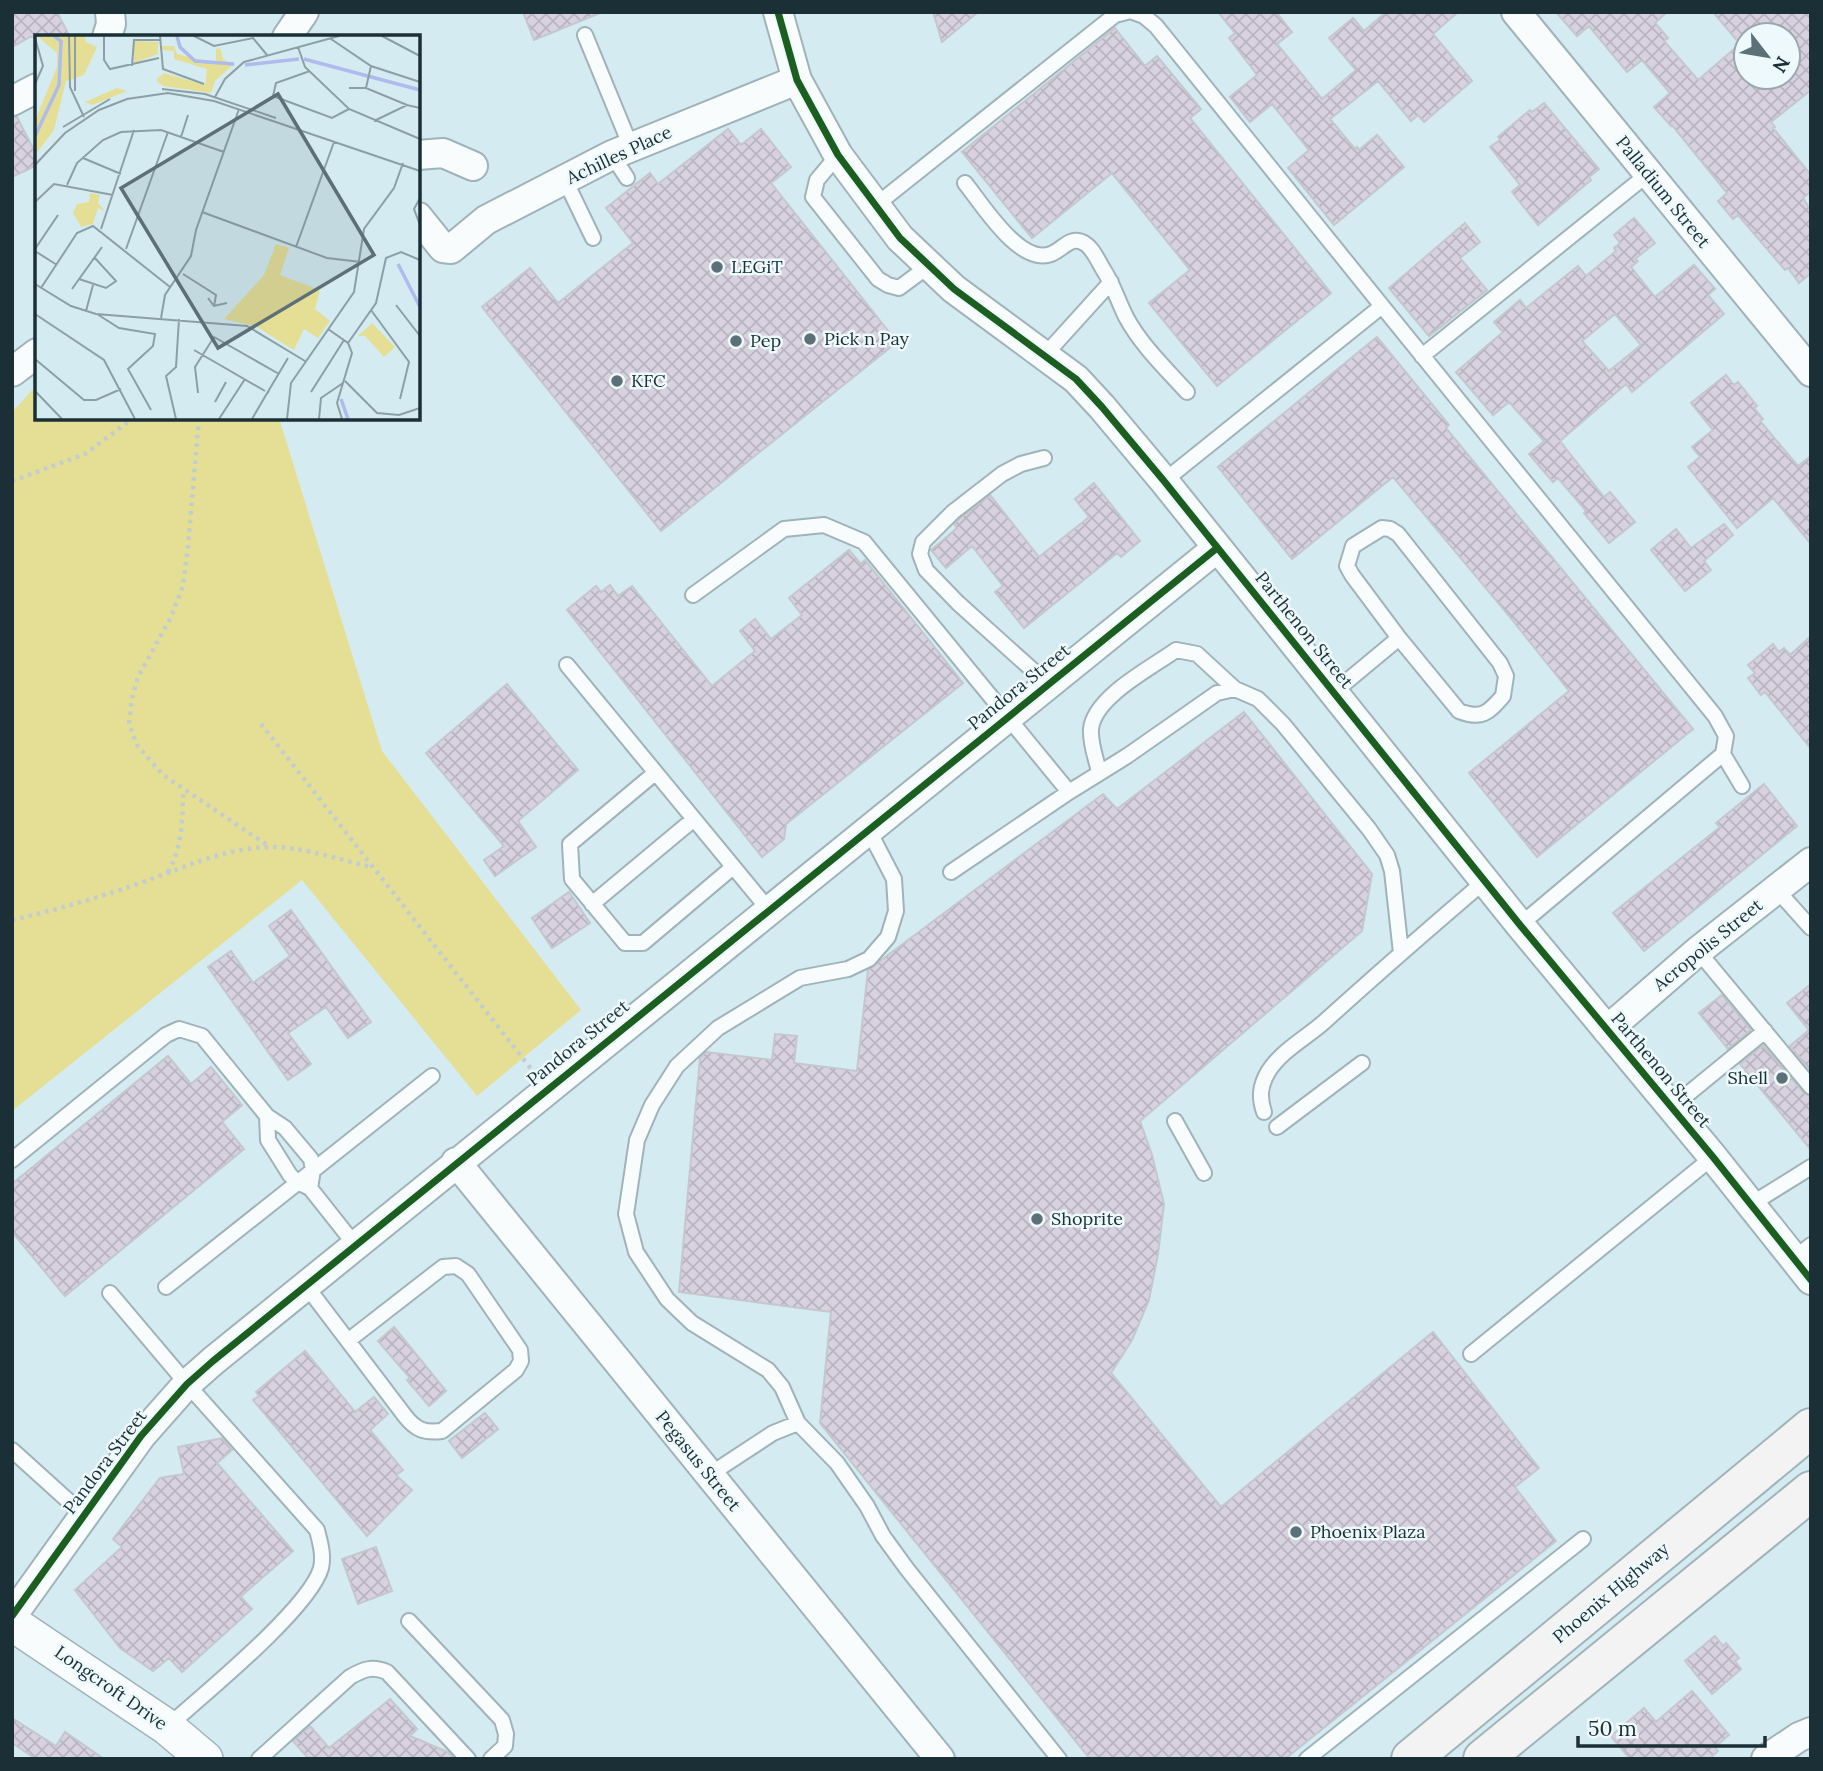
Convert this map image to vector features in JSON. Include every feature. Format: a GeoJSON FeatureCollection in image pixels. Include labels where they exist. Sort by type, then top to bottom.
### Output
{"type":"FeatureCollection","features":[{"type":"Feature","properties":{"kind":"main road","name":"Phoenix Highway"},"geometry":{"type":"LineString","coordinates":[[1411,1759],[1811,1428]]}},
{"type":"Feature","properties":{"kind":"main road"},"geometry":{"type":"LineString","coordinates":[[1483,1759],[1811,1491]]}},
{"type":"Feature","properties":{"kind":"street"},"geometry":{"type":"LineString","coordinates":[[108,35],[111,24],[110,12]]}},
{"type":"Feature","properties":{"kind":"street"},"geometry":{"type":"LineString","coordinates":[[288,35],[304,12]]}},
{"type":"Feature","properties":{"kind":"street","name":"Parthenon Street"},"geometry":{"type":"LineString","coordinates":[[778,12],[797,80],[838,155],[900,237],[954,289],[1076,379],[1164,481],[1520,925],[1750,1205],[1802,1252],[1811,1280]]}},
{"type":"Feature","properties":{"kind":"street","name":"Palladium Street"},"geometry":{"type":"LineString","coordinates":[[1516,12],[1811,372]]}},
{"type":"Feature","properties":{"kind":"street","name":"Achilles Place"},"geometry":{"type":"LineString","coordinates":[[420,219],[443,248],[452,249],[486,220],[520,201],[565,180],[623,160],[797,80]]}},
{"type":"Feature","properties":{"kind":"street"},"geometry":{"type":"LineString","coordinates":[[12,101],[35,89]]}},
{"type":"Feature","properties":{"kind":"street"},"geometry":{"type":"LineString","coordinates":[[420,155],[443,153],[473,166]]}},
{"type":"Feature","properties":{"kind":"street"},"geometry":{"type":"LineString","coordinates":[[12,372],[35,355]]}},
{"type":"Feature","properties":{"kind":"street","name":"Pandora Street"},"geometry":{"type":"LineString","coordinates":[[12,1616],[141,1436],[187,1384],[456,1162],[1217,548]]}},
{"type":"Feature","properties":{"kind":"street","name":"Acropolis Street"},"geometry":{"type":"LineString","coordinates":[[1607,1030],[1698,951],[1811,862]]}},
{"type":"Feature","properties":{"kind":"street","name":"Pegasus Street"},"geometry":{"type":"LineString","coordinates":[[456,1162],[940,1759]]}},
{"type":"Feature","properties":{"kind":"street","name":"Longcroft Drive"},"geometry":{"type":"LineString","coordinates":[[12,1623],[167,1727],[205,1759]]}},
{"type":"Feature","properties":{"kind":"street"},"geometry":{"type":"LineString","coordinates":[[1766,1759],[1811,1732]]}},
{"type":"Feature","properties":{"kind":"lane"},"geometry":{"type":"LineString","coordinates":[[876,205],[1115,15],[1127,12]]}},
{"type":"Feature","properties":{"kind":"lane"},"geometry":{"type":"LineString","coordinates":[[1133,12],[1144,16],[1156,26],[1715,716],[1726,736],[1723,754],[1742,786]]}},
{"type":"Feature","properties":{"kind":"lane"},"geometry":{"type":"LineString","coordinates":[[585,35],[623,160]]}},
{"type":"Feature","properties":{"kind":"lane"},"geometry":{"type":"LineString","coordinates":[[838,155],[817,180],[813,198],[878,279],[899,288],[930,265]]}},
{"type":"Feature","properties":{"kind":"lane"},"geometry":{"type":"LineString","coordinates":[[1422,356],[1648,174]]}},
{"type":"Feature","properties":{"kind":"lane"},"geometry":{"type":"LineString","coordinates":[[565,180],[593,238]]}},
{"type":"Feature","properties":{"kind":"lane"},"geometry":{"type":"LineString","coordinates":[[965,183],[1017,247],[1039,255],[1050,255],[1069,242],[1078,240],[1090,247],[1111,282],[1126,318],[1187,392]]}},
{"type":"Feature","properties":{"kind":"lane"},"geometry":{"type":"LineString","coordinates":[[1044,356],[1111,282]]}},
{"type":"Feature","properties":{"kind":"lane"},"geometry":{"type":"LineString","coordinates":[[1164,481],[1382,306]]}},
{"type":"Feature","properties":{"kind":"lane"},"geometry":{"type":"LineString","coordinates":[[1044,458],[1021,464],[1002,474],[946,519],[923,542],[920,554],[926,570],[958,603],[1048,684]]}},
{"type":"Feature","properties":{"kind":"lane"},"geometry":{"type":"LineString","coordinates":[[693,595],[784,529],[824,525],[849,534],[864,542],[1069,792]]}},
{"type":"Feature","properties":{"kind":"lane"},"geometry":{"type":"LineString","coordinates":[[1382,528],[1398,534],[1500,663],[1506,676],[1503,696],[1481,715],[1472,716],[1460,711],[1399,638],[1348,566],[1353,546],[1382,528]]}},
{"type":"Feature","properties":{"kind":"lane"},"geometry":{"type":"LineString","coordinates":[[1334,692],[1399,638]]}},
{"type":"Feature","properties":{"kind":"lane"},"geometry":{"type":"LineString","coordinates":[[1099,772],[1091,741],[1094,715],[1108,699],[1176,650],[1198,654],[1235,689],[1258,699],[1283,724],[1387,855],[1392,871],[1401,953]]}},
{"type":"Feature","properties":{"kind":"lane"},"geometry":{"type":"LineString","coordinates":[[567,665],[769,909]]}},
{"type":"Feature","properties":{"kind":"lane"},"geometry":{"type":"LineString","coordinates":[[951,872],[1217,693],[1235,689]]}},
{"type":"Feature","properties":{"kind":"lane"},"geometry":{"type":"LineString","coordinates":[[1520,925],[1723,754]]}},
{"type":"Feature","properties":{"kind":"lane"},"geometry":{"type":"LineString","coordinates":[[655,773],[569,844],[572,879],[592,904],[625,943],[643,943],[733,867]]}},
{"type":"Feature","properties":{"kind":"lane"},"geometry":{"type":"LineString","coordinates":[[592,904],[694,819]]}},
{"type":"Feature","properties":{"kind":"lane"},"geometry":{"type":"LineString","coordinates":[[868,829],[894,879],[896,911],[888,937],[869,959],[848,969],[800,978],[718,1028],[677,1066],[652,1105],[637,1140],[626,1214],[636,1252],[667,1299],[692,1322],[768,1370],[782,1387],[799,1423],[837,1462],[907,1570],[1059,1759]]}},
{"type":"Feature","properties":{"kind":"lane"},"geometry":{"type":"LineString","coordinates":[[1264,1112],[1260,1100],[1261,1085],[1282,1055],[1486,880]]}},
{"type":"Feature","properties":{"kind":"lane"},"geometry":{"type":"LineString","coordinates":[[1776,890],[1811,928]]}},
{"type":"Feature","properties":{"kind":"lane"},"geometry":{"type":"LineString","coordinates":[[1698,951],[1811,1087]]}},
{"type":"Feature","properties":{"kind":"lane"},"geometry":{"type":"LineString","coordinates":[[12,1160],[166,1035],[179,1029],[202,1036],[267,1116],[285,1128],[311,1159],[313,1170]]}},
{"type":"Feature","properties":{"kind":"lane"},"geometry":{"type":"LineString","coordinates":[[1672,1107],[1765,1031]]}},
{"type":"Feature","properties":{"kind":"lane"},"geometry":{"type":"LineString","coordinates":[[1277,1127],[1362,1063]]}},
{"type":"Feature","properties":{"kind":"lane"},"geometry":{"type":"LineString","coordinates":[[166,1286],[304,1185],[313,1170],[432,1076]]}},
{"type":"Feature","properties":{"kind":"lane"},"geometry":{"type":"LineString","coordinates":[[267,1116],[268,1140],[356,1246]]}},
{"type":"Feature","properties":{"kind":"lane"},"geometry":{"type":"LineString","coordinates":[[1175,1121],[1204,1173]]}},
{"type":"Feature","properties":{"kind":"lane"},"geometry":{"type":"LineString","coordinates":[[1471,1354],[1713,1157]]}},
{"type":"Feature","properties":{"kind":"lane"},"geometry":{"type":"LineString","coordinates":[[1750,1205],[1811,1167]]}},
{"type":"Feature","properties":{"kind":"lane"},"geometry":{"type":"LineString","coordinates":[[307,1287],[419,1431],[442,1431],[516,1370],[522,1361],[520,1350],[468,1274],[456,1266],[443,1267],[349,1340]]}},
{"type":"Feature","properties":{"kind":"lane"},"geometry":{"type":"LineString","coordinates":[[110,1293],[317,1530],[322,1552],[321,1569],[309,1591],[248,1654],[167,1727]]}},
{"type":"Feature","properties":{"kind":"lane"},"geometry":{"type":"LineString","coordinates":[[709,1475],[773,1433],[799,1423]]}},
{"type":"Feature","properties":{"kind":"lane"},"geometry":{"type":"LineString","coordinates":[[12,1450],[85,1516]]}},
{"type":"Feature","properties":{"kind":"lane"},"geometry":{"type":"LineString","coordinates":[[1307,1759],[1583,1539]]}},
{"type":"Feature","properties":{"kind":"lane"},"geometry":{"type":"LineString","coordinates":[[410,1621],[502,1720],[506,1734],[505,1746],[491,1759]]}},
{"type":"Feature","properties":{"kind":"lane"},"geometry":{"type":"LineString","coordinates":[[259,1759],[350,1677],[363,1670],[375,1668],[387,1672],[468,1759]]}},
{"type":"Feature","properties":{"kind":"path"},"geometry":{"type":"LineString","coordinates":[[12,481],[85,454],[130,420]]}},
{"type":"Feature","properties":{"kind":"path"},"geometry":{"type":"LineString","coordinates":[[199,420],[183,586],[138,677],[129,724],[137,746],[163,775],[270,847]]}},
{"type":"Feature","properties":{"kind":"path"},"geometry":{"type":"LineString","coordinates":[[261,724],[547,1089]]}},
{"type":"Feature","properties":{"kind":"path"},"geometry":{"type":"LineString","coordinates":[[168,872],[174,862],[180,832],[184,789]]}},
{"type":"Feature","properties":{"kind":"path"},"geometry":{"type":"LineString","coordinates":[[12,920],[84,901],[200,860],[237,850],[270,847],[373,867]]}},
{"type":"Feature","properties":{"kind":"shaded area"},"geometry":{"type":"Polygon","coordinates":[[[35,387],[35,420],[280,420],[382,751],[581,1010],[477,1096],[302,880],[12,1111],[12,412],[35,387]]]}},
{"type":"Feature","properties":{"kind":"building"},"geometry":{"type":"Polygon","coordinates":[[[12,12],[57,12],[69,35],[35,35],[12,47],[12,12]]]}},
{"type":"Feature","properties":{"kind":"building"},"geometry":{"type":"Polygon","coordinates":[[[523,12],[600,12],[600,13],[534,40],[523,12]]]}},
{"type":"Feature","properties":{"kind":"building"},"geometry":{"type":"Polygon","coordinates":[[[933,12],[978,12],[942,42],[933,12]]]}},
{"type":"Feature","properties":{"kind":"building"},"geometry":{"type":"Polygon","coordinates":[[[1218,12],[1276,12],[1292,32],[1277,44],[1322,99],[1356,70],[1329,38],[1353,18],[1364,31],[1386,12],[1458,12],[1433,34],[1472,81],[1424,122],[1418,115],[1411,121],[1378,81],[1330,119],[1355,149],[1357,147],[1359,150],[1377,135],[1404,167],[1334,225],[1288,168],[1309,150],[1272,104],[1250,122],[1230,97],[1257,75],[1229,38],[1235,33],[1218,12]]]}},
{"type":"Feature","properties":{"kind":"building"},"geometry":{"type":"Polygon","coordinates":[[[1556,12],[1667,12],[1655,23],[1668,38],[1664,41],[1698,80],[1732,51],[1732,91],[1802,91],[1802,21],[1732,21],[1732,35],[1713,12],[1811,12],[1811,90],[1771,122],[1811,175],[1811,191],[1803,198],[1811,211],[1811,273],[1799,283],[1738,215],[1733,219],[1718,201],[1727,193],[1654,107],[1670,93],[1642,60],[1627,72],[1589,26],[1577,36],[1556,12]]]}},
{"type":"Feature","properties":{"kind":"building"},"geometry":{"type":"Polygon","coordinates":[[[1115,28],[1145,66],[1157,56],[1201,109],[1190,118],[1331,293],[1217,386],[1149,303],[1190,270],[1112,173],[1032,238],[962,152],[1115,28]]]}},
{"type":"Feature","properties":{"kind":"building"},"geometry":{"type":"Polygon","coordinates":[[[1544,103],[1599,169],[1589,177],[1591,180],[1538,225],[1512,192],[1520,185],[1490,147],[1530,110],[1532,112],[1544,103]]]}},
{"type":"Feature","properties":{"kind":"building"},"geometry":{"type":"Polygon","coordinates":[[[12,117],[17,117],[35,152],[35,166],[12,177],[12,117]]]}},
{"type":"Feature","properties":{"kind":"building"},"geometry":{"type":"Polygon","coordinates":[[[728,129],[741,145],[761,129],[791,167],[771,183],[897,342],[661,531],[482,307],[530,268],[558,303],[633,243],[606,208],[650,173],[658,184],[728,129]]]}},
{"type":"Feature","properties":{"kind":"building"},"geometry":{"type":"Polygon","coordinates":[[[1634,218],[1655,243],[1635,259],[1638,261],[1631,267],[1655,297],[1694,265],[1715,289],[1708,295],[1724,314],[1632,392],[1626,384],[1560,441],[1604,497],[1610,492],[1635,522],[1609,543],[1558,478],[1553,482],[1529,454],[1544,441],[1509,402],[1493,415],[1456,372],[1503,332],[1494,322],[1520,300],[1526,308],[1578,266],[1586,276],[1616,251],[1614,248],[1620,243],[1614,235],[1634,218]],[[1615,314],[1582,341],[1609,371],[1641,345],[1615,314]]]}},
{"type":"Feature","properties":{"kind":"building"},"geometry":{"type":"Polygon","coordinates":[[[1465,223],[1480,242],[1460,258],[1487,290],[1429,336],[1389,288],[1465,223]]]}},
{"type":"Feature","properties":{"kind":"building"},"geometry":{"type":"Polygon","coordinates":[[[1377,337],[1449,425],[1446,428],[1693,729],[1537,857],[1469,773],[1569,691],[1509,616],[1393,477],[1292,559],[1218,467],[1377,337]]]}},
{"type":"Feature","properties":{"kind":"building"},"geometry":{"type":"Polygon","coordinates":[[[1726,375],[1734,385],[1738,382],[1757,406],[1754,408],[1763,419],[1760,421],[1798,466],[1811,456],[1811,544],[1773,498],[1737,528],[1688,467],[1700,457],[1692,447],[1713,430],[1691,403],[1726,375]]]}},
{"type":"Feature","properties":{"kind":"building"},"geometry":{"type":"Polygon","coordinates":[[[1094,483],[1140,541],[1121,557],[1117,553],[1024,628],[995,592],[1003,586],[972,546],[946,568],[931,550],[957,528],[954,524],[959,519],[990,495],[1039,557],[1089,517],[1075,499],[1094,483]]]}},
{"type":"Feature","properties":{"kind":"building"},"geometry":{"type":"Polygon","coordinates":[[[1724,524],[1733,535],[1704,561],[1711,570],[1685,591],[1651,550],[1676,529],[1691,548],[1724,524]]]}},
{"type":"Feature","properties":{"kind":"building"},"geometry":{"type":"Polygon","coordinates":[[[849,550],[861,564],[865,560],[963,683],[786,824],[784,839],[762,857],[567,610],[596,586],[601,592],[610,585],[618,596],[632,586],[712,686],[755,651],[740,631],[755,619],[771,639],[802,615],[789,598],[849,550]]]}},
{"type":"Feature","properties":{"kind":"building"},"geometry":{"type":"Polygon","coordinates":[[[1811,636],[1811,749],[1765,692],[1761,695],[1748,678],[1755,673],[1748,665],[1773,644],[1779,652],[1784,648],[1790,655],[1811,636]]]}},
{"type":"Feature","properties":{"kind":"building"},"geometry":{"type":"Polygon","coordinates":[[[507,684],[578,770],[518,821],[536,847],[495,876],[484,860],[504,846],[426,753],[507,684]]]}},
{"type":"Feature","properties":{"kind":"building"},"geometry":{"type":"Polygon","coordinates":[[[1244,712],[1372,874],[1362,931],[1140,1121],[1164,1204],[1149,1300],[1132,1340],[1111,1373],[1221,1507],[1433,1332],[1539,1468],[1515,1487],[1556,1541],[1285,1759],[1090,1759],[820,1423],[831,1312],[679,1292],[700,1058],[706,1052],[772,1060],[775,1034],[797,1036],[794,1063],[857,1071],[868,970],[1103,794],[1117,809],[1244,712]]]}},
{"type":"Feature","properties":{"kind":"building"},"geometry":{"type":"Polygon","coordinates":[[[1764,784],[1797,826],[1644,951],[1613,913],[1720,827],[1716,823],[1764,784]]]}},
{"type":"Feature","properties":{"kind":"building"},"geometry":{"type":"Polygon","coordinates":[[[569,892],[590,923],[552,948],[532,918],[569,892]]]}},
{"type":"Feature","properties":{"kind":"building"},"geometry":{"type":"Polygon","coordinates":[[[291,910],[371,1022],[348,1038],[326,1007],[288,1033],[311,1064],[288,1080],[208,967],[231,951],[253,983],[290,956],[269,926],[291,910]]]}},
{"type":"Feature","properties":{"kind":"building"},"geometry":{"type":"Polygon","coordinates":[[[1811,984],[1811,1072],[1790,1046],[1809,1030],[1787,1003],[1811,984]]]}},
{"type":"Feature","properties":{"kind":"building"},"geometry":{"type":"Polygon","coordinates":[[[1722,995],[1751,1030],[1728,1049],[1699,1013],[1722,995]]]}},
{"type":"Feature","properties":{"kind":"building"},"geometry":{"type":"Polygon","coordinates":[[[1763,1045],[1804,1093],[1811,1096],[1811,1150],[1740,1064],[1763,1045]]]}},
{"type":"Feature","properties":{"kind":"building"},"geometry":{"type":"Polygon","coordinates":[[[168,1056],[191,1084],[211,1067],[242,1105],[222,1122],[244,1149],[65,1296],[12,1232],[12,1184],[168,1056]]]}},
{"type":"Feature","properties":{"kind":"building"},"geometry":{"type":"Polygon","coordinates":[[[394,1327],[446,1391],[429,1406],[407,1380],[410,1378],[378,1341],[394,1327]]]}},
{"type":"Feature","properties":{"kind":"building"},"geometry":{"type":"Polygon","coordinates":[[[305,1351],[355,1412],[374,1397],[388,1414],[370,1430],[403,1470],[396,1475],[412,1490],[367,1536],[253,1400],[259,1396],[256,1392],[305,1351]]]}},
{"type":"Feature","properties":{"kind":"building"},"geometry":{"type":"Polygon","coordinates":[[[485,1413],[498,1429],[462,1458],[449,1441],[485,1413]]]}},
{"type":"Feature","properties":{"kind":"building"},"geometry":{"type":"Polygon","coordinates":[[[222,1438],[232,1450],[217,1463],[293,1551],[239,1598],[252,1609],[182,1672],[169,1658],[153,1671],[120,1648],[75,1590],[122,1547],[113,1539],[160,1478],[184,1474],[178,1447],[222,1438]]]}},
{"type":"Feature","properties":{"kind":"building"},"geometry":{"type":"Polygon","coordinates":[[[376,1547],[392,1591],[358,1604],[342,1559],[376,1547]]]}},
{"type":"Feature","properties":{"kind":"building"},"geometry":{"type":"Polygon","coordinates":[[[1715,1636],[1723,1646],[1726,1643],[1739,1658],[1735,1661],[1741,1669],[1712,1694],[1685,1661],[1715,1636]]]}},
{"type":"Feature","properties":{"kind":"building"},"geometry":{"type":"Polygon","coordinates":[[[1692,1691],[1729,1735],[1715,1747],[1718,1751],[1709,1759],[1630,1759],[1611,1736],[1644,1708],[1656,1722],[1692,1691]]]}},
{"type":"Feature","properties":{"kind":"building"},"geometry":{"type":"Polygon","coordinates":[[[390,1699],[417,1729],[410,1736],[448,1752],[455,1759],[309,1759],[293,1741],[310,1726],[329,1748],[390,1699]]]}},
{"type":"Feature","properties":{"kind":"building"},"geometry":{"type":"Polygon","coordinates":[[[12,1718],[56,1746],[65,1732],[104,1759],[36,1759],[12,1743],[12,1718]]]}},
{"type":"Feature","properties":{"kind":"cycle path"},"geometry":{"type":"LineString","coordinates":[[778,12],[797,80],[838,155],[900,238],[954,289],[1076,379],[1102,407],[1811,1280]]}},
{"type":"Feature","properties":{"kind":"cycle path"},"geometry":{"type":"LineString","coordinates":[[12,1616],[141,1436],[187,1384],[1217,548]]}},
{"type":"Feature","properties":{"kind":"place","name":"LEGiT"},"geometry":{"type":"Point","coordinates":[717,267]}},
{"type":"Feature","properties":{"kind":"place","name":"Pick n Pay"},"geometry":{"type":"Point","coordinates":[810,339]}},
{"type":"Feature","properties":{"kind":"place","name":"Pep"},"geometry":{"type":"Point","coordinates":[736,341]}},
{"type":"Feature","properties":{"kind":"place","name":"KFC"},"geometry":{"type":"Point","coordinates":[617,381]}},
{"type":"Feature","properties":{"kind":"place","name":"Shell"},"geometry":{"type":"Point","coordinates":[1782,1078]}},
{"type":"Feature","properties":{"kind":"place","name":"Shoprite"},"geometry":{"type":"Point","coordinates":[1037,1219]}},
{"type":"Feature","properties":{"kind":"place","name":"Phoenix Plaza"},"geometry":{"type":"Point","coordinates":[1296,1532]}}]}
